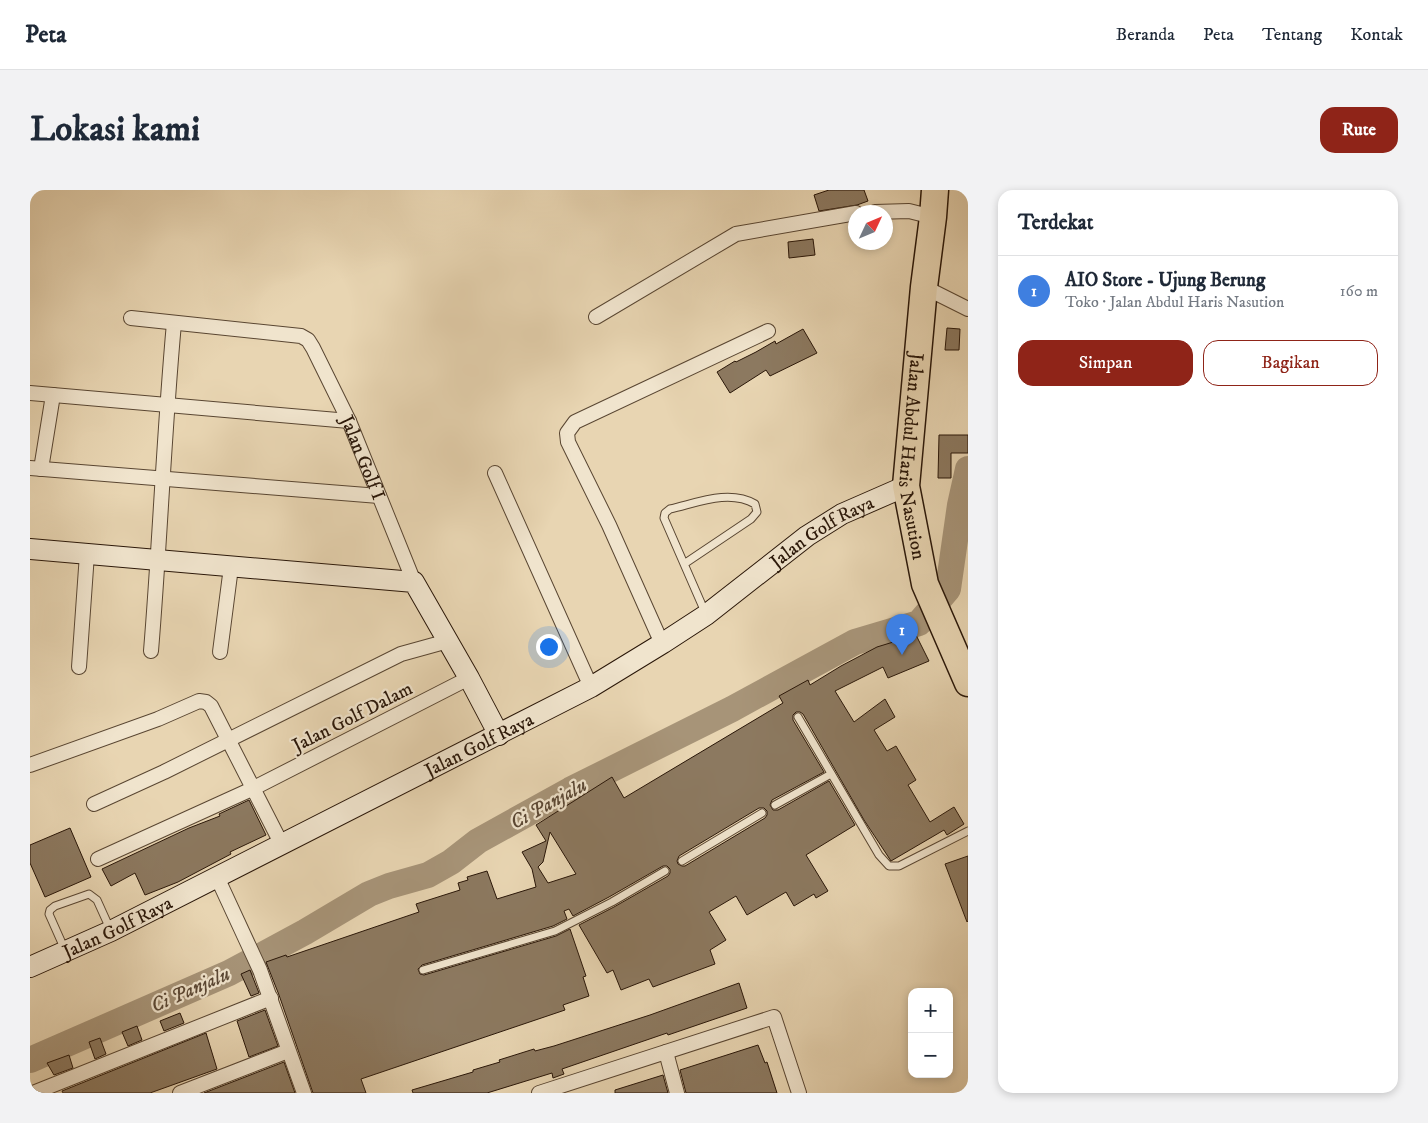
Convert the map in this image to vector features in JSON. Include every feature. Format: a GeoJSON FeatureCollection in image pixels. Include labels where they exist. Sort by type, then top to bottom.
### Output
{"type":"FeatureCollection","features":[{"type":"Feature","properties":{"kind":"highway","name":"Jalan Abdul Haris Nasution"},"geometry":{"type":"LineString","coordinates":[[935,190],[924,286],[906,486],[925,584],[947,637],[967,676]]}},
{"type":"Feature","properties":{"kind":"street"},"geometry":{"type":"LineString","coordinates":[[893,211],[909,211],[933,217]]}},
{"type":"Feature","properties":{"kind":"street"},"geometry":{"type":"LineString","coordinates":[[596,317],[736,234],[848,214]]}},
{"type":"Feature","properties":{"kind":"street"},"geometry":{"type":"LineString","coordinates":[[924,286],[968,309]]}},
{"type":"Feature","properties":{"kind":"street","name":"Jalan Golf I"},"geometry":{"type":"LineString","coordinates":[[131,318],[301,336],[314,348],[349,421],[414,582],[499,735]]}},
{"type":"Feature","properties":{"kind":"street"},"geometry":{"type":"LineString","coordinates":[[150,651],[159,561],[166,404],[174,323]]}},
{"type":"Feature","properties":{"kind":"street"},"geometry":{"type":"LineString","coordinates":[[663,643],[659,638],[609,525],[568,442],[567,433],[575,422],[768,331]]}},
{"type":"Feature","properties":{"kind":"street"},"geometry":{"type":"LineString","coordinates":[[30,393],[349,421]]}},
{"type":"Feature","properties":{"kind":"street"},"geometry":{"type":"LineString","coordinates":[[53,395],[36,469],[379,496]]}},
{"type":"Feature","properties":{"kind":"street"},"geometry":{"type":"LineString","coordinates":[[495,473],[591,687]]}},
{"type":"Feature","properties":{"kind":"street","name":"Jalan Golf Raya"},"geometry":{"type":"LineString","coordinates":[[30,967],[111,931],[591,687],[706,615],[807,536],[842,514],[906,486]]}},
{"type":"Feature","properties":{"kind":"street"},"geometry":{"type":"LineString","coordinates":[[30,549],[414,582]]}},
{"type":"Feature","properties":{"kind":"street"},"geometry":{"type":"LineString","coordinates":[[80,667],[86,554]]}},
{"type":"Feature","properties":{"kind":"street"},"geometry":{"type":"LineString","coordinates":[[220,652],[231,567]]}},
{"type":"Feature","properties":{"kind":"street"},"geometry":{"type":"LineString","coordinates":[[94,804],[164,772],[401,654],[448,642]]}},
{"type":"Feature","properties":{"kind":"street","name":"Jalan Golf Dalam"},"geometry":{"type":"LineString","coordinates":[[98,859],[252,789],[469,678]]}},
{"type":"Feature","properties":{"kind":"street"},"geometry":{"type":"LineString","coordinates":[[30,765],[158,719],[199,701],[206,702],[211,706],[229,739],[252,789],[282,845]]}},
{"type":"Feature","properties":{"kind":"street"},"geometry":{"type":"LineString","coordinates":[[217,877],[260,970],[304,1093]]}},
{"type":"Feature","properties":{"kind":"street"},"geometry":{"type":"LineString","coordinates":[[33,1093],[271,998]]}},
{"type":"Feature","properties":{"kind":"street"},"geometry":{"type":"LineString","coordinates":[[538,1093],[574,1088],[666,1052],[774,1017],[799,1093]]}},
{"type":"Feature","properties":{"kind":"street"},"geometry":{"type":"LineString","coordinates":[[180,1093],[288,1051]]}},
{"type":"Feature","properties":{"kind":"street"},"geometry":{"type":"LineString","coordinates":[[666,1052],[677,1093]]}},
{"type":"Feature","properties":{"kind":"lane"},"geometry":{"type":"LineString","coordinates":[[684,564],[751,519],[757,512],[755,504],[746,499],[730,496],[670,509],[665,513],[664,518],[706,615]]}},
{"type":"Feature","properties":{"kind":"lane"},"geometry":{"type":"LineString","coordinates":[[798,717],[879,856],[889,866],[899,866],[968,832]]}},
{"type":"Feature","properties":{"kind":"lane"},"geometry":{"type":"LineString","coordinates":[[775,806],[831,774]]}},
{"type":"Feature","properties":{"kind":"lane"},"geometry":{"type":"LineString","coordinates":[[682,861],[762,813]]}},
{"type":"Feature","properties":{"kind":"lane"},"geometry":{"type":"LineString","coordinates":[[423,970],[555,931],[612,902],[665,871]]}},
{"type":"Feature","properties":{"kind":"lane"},"geometry":{"type":"LineString","coordinates":[[66,951],[50,914],[50,910],[55,906],[89,894],[97,900],[111,931]]}},
{"type":"Feature","properties":{"kind":"building"},"geometry":{"type":"Polygon","coordinates":[[[829,190],[864,190],[868,201],[857,205],[819,211],[814,195],[829,190]]]}},
{"type":"Feature","properties":{"kind":"building"},"geometry":{"type":"Polygon","coordinates":[[[813,239],[815,255],[789,258],[788,242],[813,239]]]}},
{"type":"Feature","properties":{"kind":"building"},"geometry":{"type":"Polygon","coordinates":[[[947,328],[960,329],[959,350],[945,350],[947,328]]]}},
{"type":"Feature","properties":{"kind":"building"},"geometry":{"type":"Polygon","coordinates":[[[803,329],[817,353],[770,376],[766,370],[730,393],[717,372],[775,341],[776,344],[803,329]]]}},
{"type":"Feature","properties":{"kind":"building"},"geometry":{"type":"Polygon","coordinates":[[[939,435],[968,435],[968,453],[951,453],[951,478],[938,478],[939,435]]]}},
{"type":"Feature","properties":{"kind":"building"},"geometry":{"type":"Polygon","coordinates":[[[916,635],[929,661],[888,678],[883,667],[835,691],[854,722],[885,699],[895,717],[874,730],[887,751],[896,746],[916,780],[908,785],[930,822],[954,807],[964,824],[947,835],[944,830],[891,861],[864,820],[803,714],[796,712],[793,715],[793,720],[824,772],[772,800],[770,805],[773,810],[778,810],[829,781],[855,825],[806,855],[828,891],[816,898],[814,894],[794,906],[786,892],[747,915],[736,896],[709,912],[726,940],[710,950],[715,964],[653,987],[649,979],[621,990],[613,970],[607,973],[579,925],[668,876],[670,869],[667,866],[663,866],[573,916],[569,909],[564,911],[567,919],[553,926],[422,965],[418,969],[420,974],[424,975],[556,936],[570,929],[586,976],[583,977],[589,996],[563,1005],[565,1010],[361,1079],[366,1093],[313,1093],[266,962],[286,955],[287,957],[419,912],[416,904],[460,890],[458,883],[468,880],[467,877],[487,871],[497,899],[536,887],[532,869],[522,852],[546,841],[536,825],[612,777],[624,798],[783,703],[779,696],[808,680],[810,685],[877,647],[916,635]],[[759,808],[679,856],[678,864],[685,866],[765,818],[767,811],[764,808],[759,808]],[[550,832],[543,862],[538,867],[548,883],[576,874],[550,832]]]}},
{"type":"Feature","properties":{"kind":"building"},"geometry":{"type":"Polygon","coordinates":[[[249,800],[266,835],[230,852],[231,854],[178,882],[145,895],[135,873],[111,886],[102,869],[189,828],[220,816],[219,814],[249,800]]]}},
{"type":"Feature","properties":{"kind":"building"},"geometry":{"type":"Polygon","coordinates":[[[70,828],[91,877],[45,897],[30,863],[30,845],[70,828]]]}},
{"type":"Feature","properties":{"kind":"building"},"geometry":{"type":"Polygon","coordinates":[[[968,856],[968,921],[967,922],[945,864],[968,856]]]}},
{"type":"Feature","properties":{"kind":"building"},"geometry":{"type":"Polygon","coordinates":[[[250,970],[259,993],[251,996],[241,974],[250,970]]]}},
{"type":"Feature","properties":{"kind":"building"},"geometry":{"type":"Polygon","coordinates":[[[739,983],[747,1008],[562,1069],[564,1074],[553,1078],[552,1073],[487,1093],[413,1093],[412,1090],[473,1072],[473,1070],[500,1062],[499,1060],[534,1049],[535,1051],[554,1046],[650,1015],[739,983]]]}},
{"type":"Feature","properties":{"kind":"building"},"geometry":{"type":"Polygon","coordinates":[[[265,1010],[278,1046],[249,1057],[237,1021],[265,1010]]]}},
{"type":"Feature","properties":{"kind":"building"},"geometry":{"type":"Polygon","coordinates":[[[180,1013],[184,1023],[164,1031],[160,1021],[180,1013]]]}},
{"type":"Feature","properties":{"kind":"building"},"geometry":{"type":"Polygon","coordinates":[[[137,1026],[142,1040],[128,1046],[122,1032],[137,1026]]]}},
{"type":"Feature","properties":{"kind":"building"},"geometry":{"type":"Polygon","coordinates":[[[206,1033],[217,1069],[150,1093],[63,1093],[62,1091],[206,1033]]]}},
{"type":"Feature","properties":{"kind":"building"},"geometry":{"type":"Polygon","coordinates":[[[100,1038],[106,1054],[95,1059],[89,1042],[100,1038]]]}},
{"type":"Feature","properties":{"kind":"building"},"geometry":{"type":"Polygon","coordinates":[[[758,1045],[765,1063],[767,1062],[777,1093],[686,1093],[680,1070],[758,1045]]]}},
{"type":"Feature","properties":{"kind":"building"},"geometry":{"type":"Polygon","coordinates":[[[69,1055],[73,1068],[54,1075],[47,1063],[69,1055]]]}},
{"type":"Feature","properties":{"kind":"building"},"geometry":{"type":"Polygon","coordinates":[[[284,1062],[295,1093],[204,1093],[284,1062]]]}},
{"type":"Feature","properties":{"kind":"building"},"geometry":{"type":"Polygon","coordinates":[[[663,1075],[668,1093],[615,1093],[615,1090],[663,1075]]]}},
{"type":"Feature","properties":{"kind":"waterway","name":"Ci Panjalu"},"geometry":{"type":"LineString","coordinates":[[30,1060],[229,973],[305,932],[369,894],[428,875],[451,862],[478,841],[570,790],[732,709],[855,642],[919,623],[948,589],[960,505],[968,469]]}},
{"type":"Feature","properties":{"kind":"place","name":"AIO Store - Ujung Berung"},"geometry":{"type":"Point","coordinates":[902,655]}}]}
